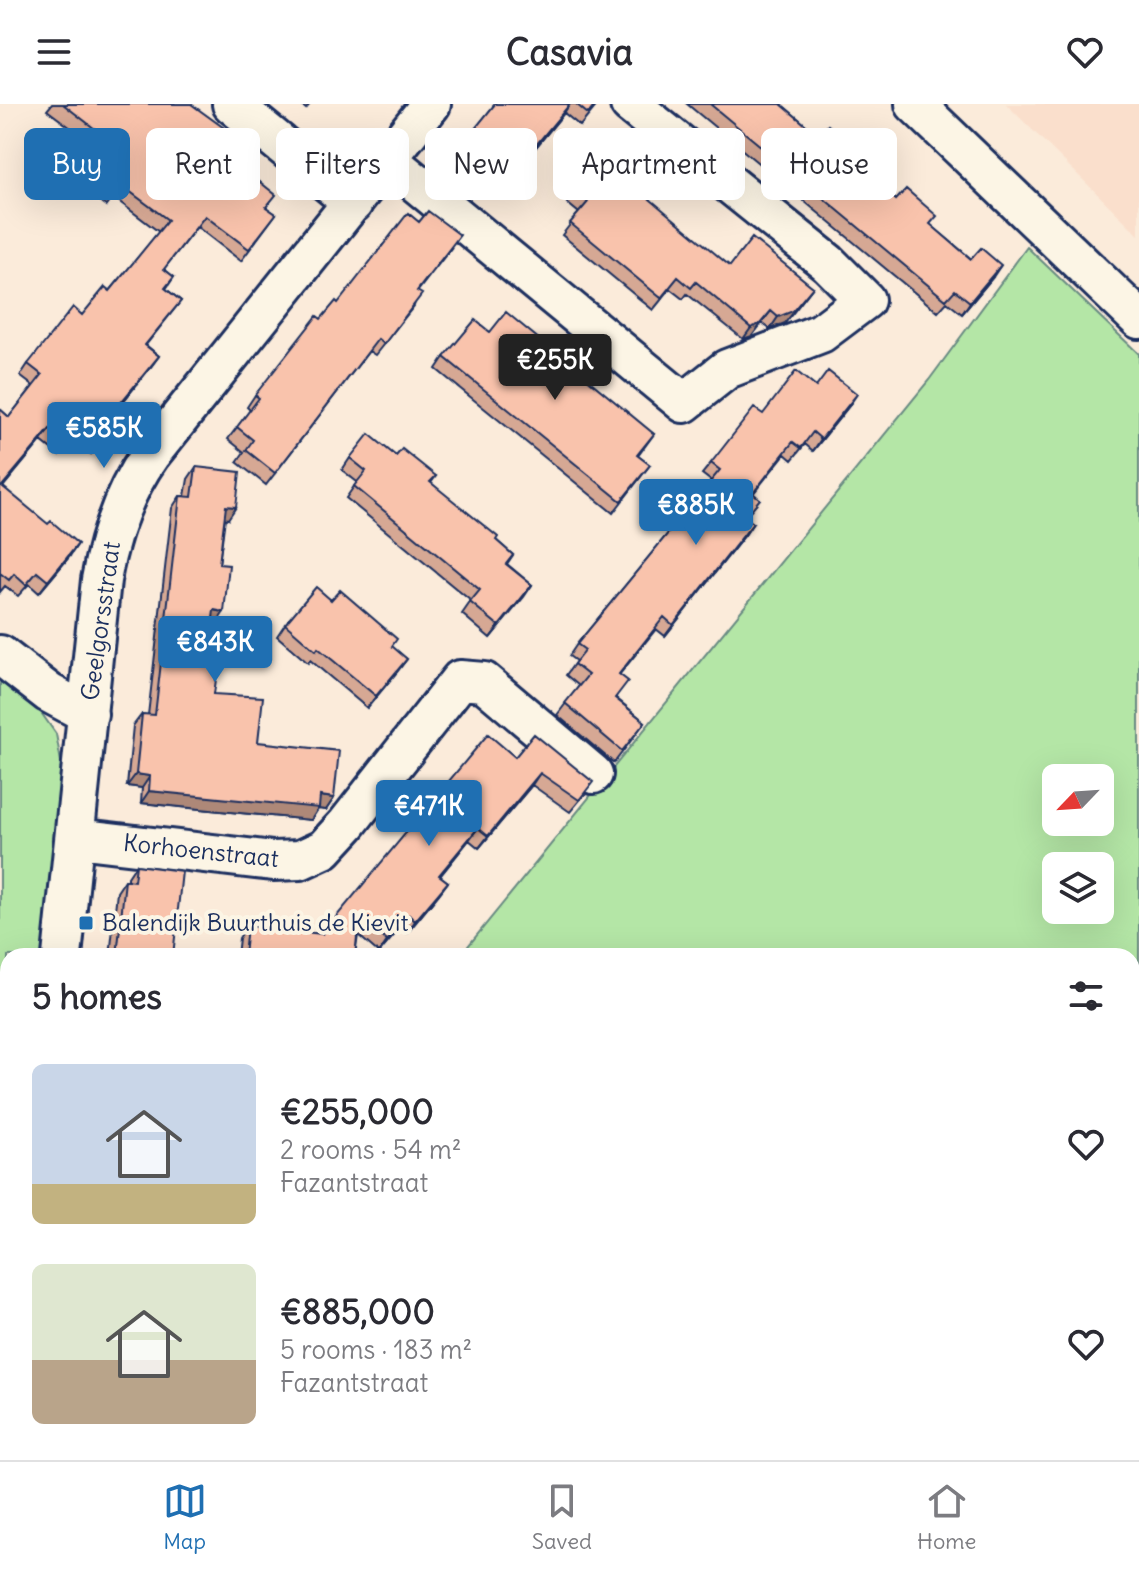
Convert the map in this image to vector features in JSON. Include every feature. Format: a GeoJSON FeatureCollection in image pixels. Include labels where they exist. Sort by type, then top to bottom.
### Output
{"type":"FeatureCollection","features":[{"type":"Feature","properties":{"kind":"street"},"geometry":{"type":"LineString","coordinates":[[232,104],[353,203]]}},
{"type":"Feature","properties":{"kind":"street","name":"Geelgorsstraat"},"geometry":{"type":"LineString","coordinates":[[409,132],[431,104]]}},
{"type":"Feature","properties":{"kind":"street"},"geometry":{"type":"LineString","coordinates":[[409,177],[684,403],[727,369],[821,333],[865,300],[828,263],[630,104]]}},
{"type":"Feature","properties":{"kind":"street"},"geometry":{"type":"LineString","coordinates":[[915,104],[1139,319]]}},
{"type":"Feature","properties":{"kind":"street","name":"Geelgorsstraat"},"geometry":{"type":"LineString","coordinates":[[63,948],[101,580],[107,547],[134,477],[355,200]]}},
{"type":"Feature","properties":{"kind":"street"},"geometry":{"type":"LineString","coordinates":[[0,655],[49,693],[88,714]]}},
{"type":"Feature","properties":{"kind":"street","name":"Korhoenstraat"},"geometry":{"type":"LineString","coordinates":[[76,838],[273,861],[300,860],[324,849],[347,824],[460,680],[484,682],[593,774]]}},
{"type":"Feature","properties":{"kind":"shaded area"},"geometry":{"type":"Polygon","coordinates":[[[1006,104],[1139,104],[1139,235],[1008,106],[1006,104]]]}},
{"type":"Feature","properties":{"kind":"green space"},"geometry":{"type":"Polygon","coordinates":[[[1027,247],[1139,354],[1139,948],[467,948],[929,380],[1027,247]]]}},
{"type":"Feature","properties":{"kind":"green space"},"geometry":{"type":"Polygon","coordinates":[[[0,677],[35,704],[56,734],[63,773],[46,948],[0,948],[0,677]]]}},
{"type":"Feature","properties":{"kind":"building"},"geometry":{"type":"Polygon","coordinates":[[[63,104],[191,104],[224,128],[146,128],[146,200],[260,200],[260,182],[276,195],[266,207],[276,214],[249,249],[205,216],[164,269],[174,277],[165,288],[181,301],[145,345],[159,356],[114,411],[121,417],[100,443],[80,427],[67,443],[50,429],[2,486],[78,544],[48,581],[37,572],[26,585],[14,574],[9,580],[0,573],[0,409],[9,417],[42,375],[28,364],[73,307],[82,315],[105,287],[110,291],[168,220],[130,192],[130,128],[94,128],[63,104]]]}},
{"type":"Feature","properties":{"kind":"building"},"geometry":{"type":"Polygon","coordinates":[[[495,104],[570,104],[537,144],[537,128],[475,128],[495,104]]]}},
{"type":"Feature","properties":{"kind":"building"},"geometry":{"type":"Polygon","coordinates":[[[576,104],[596,104],[588,114],[576,104]]]}},
{"type":"Feature","properties":{"kind":"building"},"geometry":{"type":"Polygon","coordinates":[[[710,104],[781,104],[810,128],[761,128],[761,146],[745,133],[745,128],[739,128],[710,104]]]}},
{"type":"Feature","properties":{"kind":"building"},"geometry":{"type":"Polygon","coordinates":[[[906,189],[937,216],[930,224],[971,259],[981,248],[1001,265],[970,302],[955,290],[946,300],[826,200],[897,200],[906,189]]]}},
{"type":"Feature","properties":{"kind":"building"},"geometry":{"type":"Polygon","coordinates":[[[586,200],[651,200],[730,266],[752,238],[813,287],[793,311],[778,317],[771,311],[760,324],[751,328],[696,282],[691,288],[678,277],[661,298],[570,223],[588,202],[586,200]]]}},
{"type":"Feature","properties":{"kind":"building"},"geometry":{"type":"Polygon","coordinates":[[[428,211],[460,235],[417,291],[422,294],[384,344],[378,339],[275,473],[246,450],[253,440],[237,427],[259,398],[255,395],[317,316],[321,319],[336,301],[338,303],[408,213],[419,222],[428,211]]]}},
{"type":"Feature","properties":{"kind":"building"},"geometry":{"type":"Polygon","coordinates":[[[506,312],[654,434],[637,455],[650,465],[621,501],[444,357],[475,320],[490,332],[506,312]]]}},
{"type":"Feature","properties":{"kind":"building"},"geometry":{"type":"Polygon","coordinates":[[[796,371],[816,387],[828,371],[857,394],[821,439],[813,432],[801,448],[793,442],[753,493],[760,499],[745,517],[753,523],[673,625],[664,617],[619,674],[628,681],[615,698],[645,722],[622,751],[565,703],[588,675],[574,664],[585,650],[577,644],[720,470],[711,463],[754,408],[763,414],[796,371]]]}},
{"type":"Feature","properties":{"kind":"building"},"geometry":{"type":"Polygon","coordinates":[[[369,434],[396,456],[402,449],[436,476],[430,482],[498,537],[496,540],[513,555],[506,564],[532,585],[499,626],[470,602],[480,590],[354,486],[366,471],[350,458],[369,434]]]}},
{"type":"Feature","properties":{"kind":"building"},"geometry":{"type":"Polygon","coordinates":[[[196,467],[240,472],[236,507],[226,506],[222,538],[219,564],[229,565],[224,612],[214,610],[208,664],[218,665],[214,694],[263,697],[258,742],[339,751],[334,798],[320,796],[319,808],[149,791],[150,776],[136,774],[142,714],[155,715],[180,496],[192,497],[196,467]]]}},
{"type":"Feature","properties":{"kind":"building"},"geometry":{"type":"Polygon","coordinates":[[[316,587],[331,600],[340,590],[397,639],[392,646],[407,659],[376,696],[285,624],[316,587]]]}},
{"type":"Feature","properties":{"kind":"building"},"geometry":{"type":"Polygon","coordinates":[[[488,734],[515,757],[534,734],[593,782],[579,800],[540,773],[488,836],[478,828],[439,875],[448,882],[415,921],[409,915],[387,941],[359,917],[356,948],[245,948],[247,926],[322,934],[488,734]]]}},
{"type":"Feature","properties":{"kind":"building"},"geometry":{"type":"Polygon","coordinates":[[[136,865],[182,871],[174,948],[118,948],[125,880],[134,881],[136,865]]]}},
{"type":"Feature","properties":{"kind":"place","name":"Balendijk Buurthuis de Kievit"},"geometry":{"type":"Point","coordinates":[86,923]}}]}
